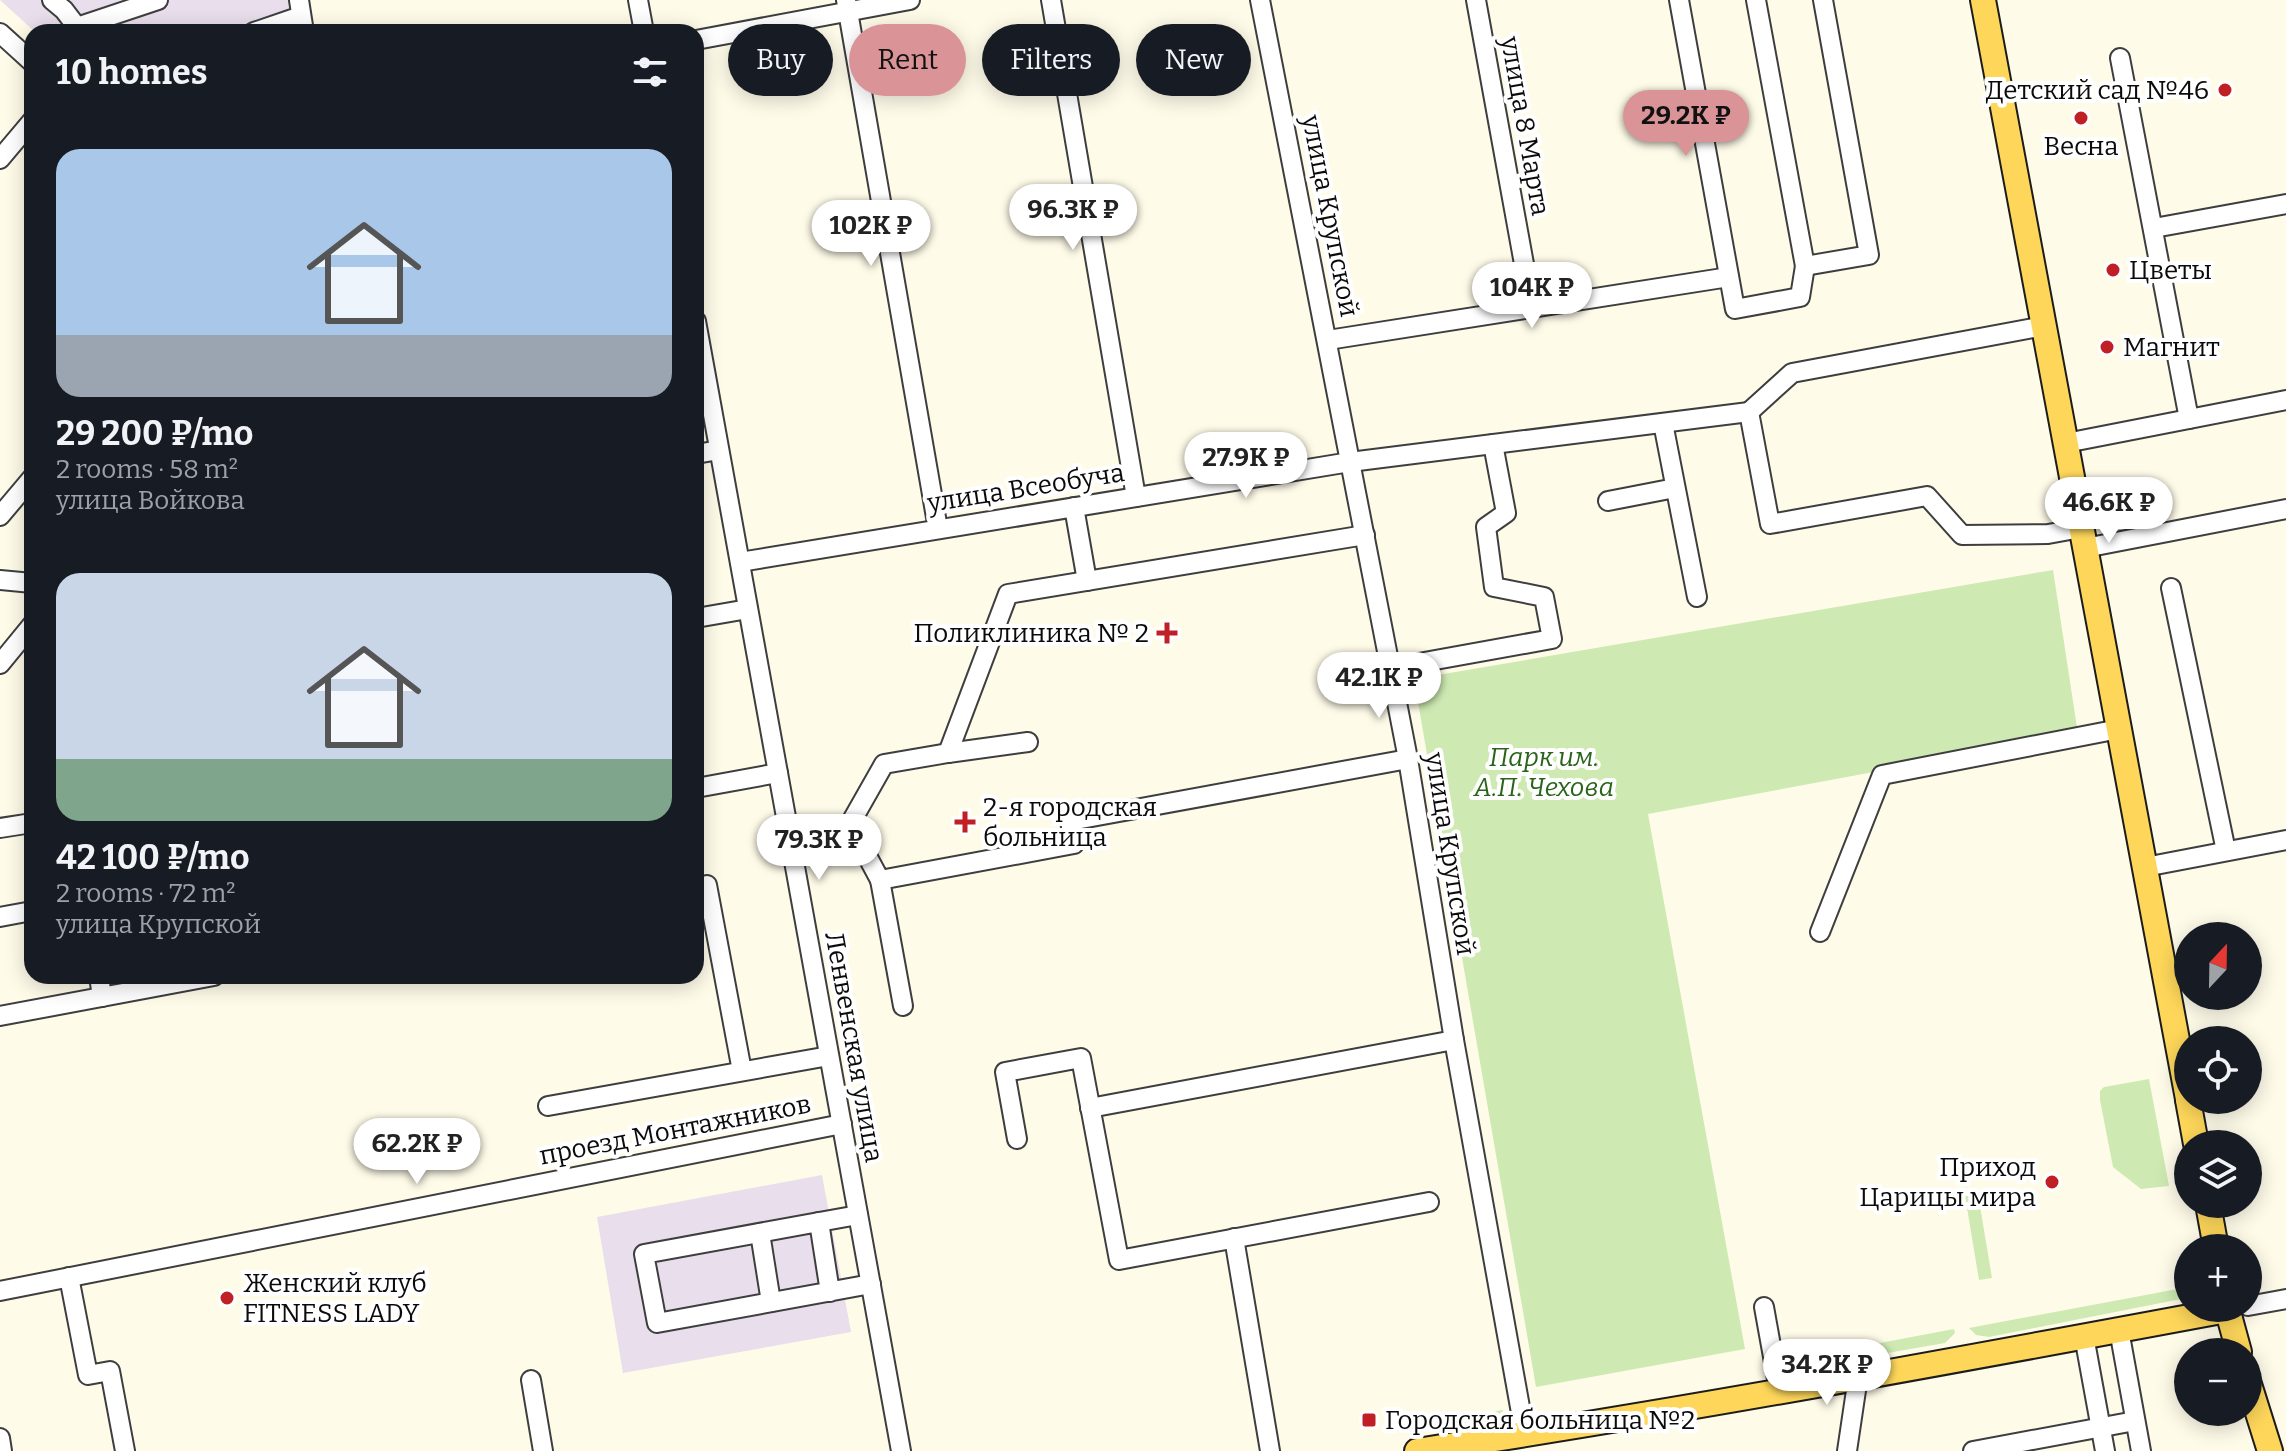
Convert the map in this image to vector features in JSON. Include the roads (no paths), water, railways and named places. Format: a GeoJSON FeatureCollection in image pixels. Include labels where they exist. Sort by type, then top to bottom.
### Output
{"type":"FeatureCollection","features":[{"type":"Feature","properties":{"kind":"main road"},"geometry":{"type":"LineString","coordinates":[[1983,0],[2174,1026]]}},
{"type":"Feature","properties":{"kind":"main road"},"geometry":{"type":"LineString","coordinates":[[1417,1451],[1525,1435],[2174,1320]]}},
{"type":"Feature","properties":{"kind":"main road"},"geometry":{"type":"LineString","coordinates":[[2262,1426],[2270,1451]]}},
{"type":"Feature","properties":{"kind":"street"},"geometry":{"type":"LineString","coordinates":[[92,24],[158,0]]}},
{"type":"Feature","properties":{"kind":"street"},"geometry":{"type":"LineString","coordinates":[[638,0],[642,24]]}},
{"type":"Feature","properties":{"kind":"street"},"geometry":{"type":"LineString","coordinates":[[704,38],[847,6],[910,0]]}},
{"type":"Feature","properties":{"kind":"street"},"geometry":{"type":"LineString","coordinates":[[1051,0],[1136,497]]}},
{"type":"Feature","properties":{"kind":"street","name":"улица Крупской"},"geometry":{"type":"LineString","coordinates":[[1260,0],[1408,759],[1454,1040],[1525,1435]]}},
{"type":"Feature","properties":{"kind":"street","name":"улица 8 Марта"},"geometry":{"type":"LineString","coordinates":[[1476,0],[1532,308]]}},
{"type":"Feature","properties":{"kind":"street"},"geometry":{"type":"LineString","coordinates":[[1679,0],[1735,309],[1800,297],[1805,266],[1756,0]]}},
{"type":"Feature","properties":{"kind":"street"},"geometry":{"type":"LineString","coordinates":[[1805,266],[1869,255],[1823,0]]}},
{"type":"Feature","properties":{"kind":"street"},"geometry":{"type":"LineString","coordinates":[[61,3],[72,24]]}},
{"type":"Feature","properties":{"kind":"street"},"geometry":{"type":"LineString","coordinates":[[847,6],[938,529]]}},
{"type":"Feature","properties":{"kind":"street"},"geometry":{"type":"LineString","coordinates":[[278,24],[301,16]]}},
{"type":"Feature","properties":{"kind":"street"},"geometry":{"type":"LineString","coordinates":[[0,33],[24,55]]}},
{"type":"Feature","properties":{"kind":"street"},"geometry":{"type":"LineString","coordinates":[[2120,58],[2189,419]]}},
{"type":"Feature","properties":{"kind":"street"},"geometry":{"type":"LineString","coordinates":[[0,159],[24,130]]}},
{"type":"Feature","properties":{"kind":"street"},"geometry":{"type":"LineString","coordinates":[[2154,228],[2286,204]]}},
{"type":"Feature","properties":{"kind":"street"},"geometry":{"type":"LineString","coordinates":[[1328,340],[1729,277]]}},
{"type":"Feature","properties":{"kind":"street"},"geometry":{"type":"LineString","coordinates":[[2044,326],[1792,373],[1749,412],[1770,524],[1927,496],[1962,535],[2048,534],[2083,538],[2286,509]]}},
{"type":"Feature","properties":{"kind":"street","name":"Ленвенская улица"},"geometry":{"type":"LineString","coordinates":[[704,366],[901,1451]]}},
{"type":"Feature","properties":{"kind":"street"},"geometry":{"type":"LineString","coordinates":[[2066,443],[2286,400]]}},
{"type":"Feature","properties":{"kind":"street","name":"улица Всеобуча"},"geometry":{"type":"LineString","coordinates":[[740,562],[1350,462],[1749,412]]}},
{"type":"Feature","properties":{"kind":"street"},"geometry":{"type":"LineString","coordinates":[[1663,423],[1697,597]]}},
{"type":"Feature","properties":{"kind":"street"},"geometry":{"type":"LineString","coordinates":[[1391,668],[1552,639],[1544,597],[1494,587],[1486,527],[1506,513],[1493,444]]}},
{"type":"Feature","properties":{"kind":"street"},"geometry":{"type":"LineString","coordinates":[[704,453],[719,450]]}},
{"type":"Feature","properties":{"kind":"street"},"geometry":{"type":"LineString","coordinates":[[0,516],[24,488]]}},
{"type":"Feature","properties":{"kind":"street"},"geometry":{"type":"LineString","coordinates":[[1608,501],[1675,488]]}},
{"type":"Feature","properties":{"kind":"street"},"geometry":{"type":"LineString","coordinates":[[1074,507],[1087,581]]}},
{"type":"Feature","properties":{"kind":"street"},"geometry":{"type":"LineString","coordinates":[[948,753],[1008,594],[1365,535]]}},
{"type":"Feature","properties":{"kind":"street"},"geometry":{"type":"LineString","coordinates":[[0,580],[24,582]]}},
{"type":"Feature","properties":{"kind":"street"},"geometry":{"type":"LineString","coordinates":[[2171,588],[2226,851]]}},
{"type":"Feature","properties":{"kind":"street"},"geometry":{"type":"LineString","coordinates":[[704,617],[748,609]]}},
{"type":"Feature","properties":{"kind":"street"},"geometry":{"type":"LineString","coordinates":[[0,664],[24,635]]}},
{"type":"Feature","properties":{"kind":"street"},"geometry":{"type":"LineString","coordinates":[[1820,932],[1882,775],[2119,729]]}},
{"type":"Feature","properties":{"kind":"street"},"geometry":{"type":"LineString","coordinates":[[850,824],[884,764],[1028,742]]}},
{"type":"Feature","properties":{"kind":"street"},"geometry":{"type":"LineString","coordinates":[[880,880],[1074,844],[1070,821],[1408,759]]}},
{"type":"Feature","properties":{"kind":"street"},"geometry":{"type":"LineString","coordinates":[[704,787],[778,773]]}},
{"type":"Feature","properties":{"kind":"street"},"geometry":{"type":"LineString","coordinates":[[0,828],[24,824]]}},
{"type":"Feature","properties":{"kind":"street"},"geometry":{"type":"LineString","coordinates":[[789,835],[850,824]]}},
{"type":"Feature","properties":{"kind":"street"},"geometry":{"type":"LineString","coordinates":[[850,824],[880,880],[903,1006]]}},
{"type":"Feature","properties":{"kind":"street"},"geometry":{"type":"LineString","coordinates":[[2145,867],[2286,840]]}},
{"type":"Feature","properties":{"kind":"street"},"geometry":{"type":"LineString","coordinates":[[704,886],[707,885],[742,1071]]}},
{"type":"Feature","properties":{"kind":"street"},"geometry":{"type":"LineString","coordinates":[[0,917],[24,912]]}},
{"type":"Feature","properties":{"kind":"street"},"geometry":{"type":"LineString","coordinates":[[100,984],[102,997]]}},
{"type":"Feature","properties":{"kind":"street"},"geometry":{"type":"LineString","coordinates":[[0,1016],[171,984]]}},
{"type":"Feature","properties":{"kind":"street"},"geometry":{"type":"LineString","coordinates":[[1090,1108],[1454,1040]]}},
{"type":"Feature","properties":{"kind":"street"},"geometry":{"type":"LineString","coordinates":[[548,1106],[829,1056]]}},
{"type":"Feature","properties":{"kind":"street"},"geometry":{"type":"LineString","coordinates":[[1017,1139],[1005,1072],[1081,1058],[1119,1260],[1429,1202]]}},
{"type":"Feature","properties":{"kind":"street","name":"проезд Монтажников"},"geometry":{"type":"LineString","coordinates":[[0,1291],[842,1124]]}},
{"type":"Feature","properties":{"kind":"street"},"geometry":{"type":"LineString","coordinates":[[858,1215],[644,1254],[657,1323],[871,1284]]}},
{"type":"Feature","properties":{"kind":"street"},"geometry":{"type":"LineString","coordinates":[[819,1222],[830,1292]]}},
{"type":"Feature","properties":{"kind":"street"},"geometry":{"type":"LineString","coordinates":[[760,1233],[771,1302]]}},
{"type":"Feature","properties":{"kind":"street"},"geometry":{"type":"LineString","coordinates":[[1234,1238],[1270,1451]]}},
{"type":"Feature","properties":{"kind":"street"},"geometry":{"type":"LineString","coordinates":[[69,1277],[88,1375],[110,1371],[125,1451]]}},
{"type":"Feature","properties":{"kind":"street"},"geometry":{"type":"LineString","coordinates":[[2262,1303],[2286,1299]]}},
{"type":"Feature","properties":{"kind":"street"},"geometry":{"type":"LineString","coordinates":[[1764,1307],[1779,1390]]}},
{"type":"Feature","properties":{"kind":"street"},"geometry":{"type":"LineString","coordinates":[[2119,1330],[2141,1451]]}},
{"type":"Feature","properties":{"kind":"street"},"geometry":{"type":"LineString","coordinates":[[2084,1336],[2105,1451]]}},
{"type":"Feature","properties":{"kind":"street"},"geometry":{"type":"LineString","coordinates":[[1847,1451],[1858,1377]]}},
{"type":"Feature","properties":{"kind":"street"},"geometry":{"type":"LineString","coordinates":[[531,1380],[543,1451]]}},
{"type":"Feature","properties":{"kind":"street"},"geometry":{"type":"LineString","coordinates":[[1973,1451],[2135,1421]]}},
{"type":"Feature","properties":{"kind":"street"},"geometry":{"type":"LineString","coordinates":[[0,1438],[2,1451]]}},
{"type":"Feature","properties":{"kind":"place","name":"Детский сад №46"},"geometry":{"type":"Point","coordinates":[2225,90]}},
{"type":"Feature","properties":{"kind":"place","name":"Весна"},"geometry":{"type":"Point","coordinates":[2081,118]}},
{"type":"Feature","properties":{"kind":"place","name":"Цветы"},"geometry":{"type":"Point","coordinates":[2113,270]}},
{"type":"Feature","properties":{"kind":"place","name":"Магнит"},"geometry":{"type":"Point","coordinates":[2107,347]}},
{"type":"Feature","properties":{"kind":"place","name":"Поликлиника № 2"},"geometry":{"type":"Point","coordinates":[1167,633]}},
{"type":"Feature","properties":{"kind":"place","name":"2-я городская больница"},"geometry":{"type":"Point","coordinates":[965,822]}},
{"type":"Feature","properties":{"kind":"place","name":"Приход Царицы мира"},"geometry":{"type":"Point","coordinates":[2052,1182]}},
{"type":"Feature","properties":{"kind":"place","name":"Женский клуб FITNESS LADY"},"geometry":{"type":"Point","coordinates":[227,1298]}},
{"type":"Feature","properties":{"kind":"place","name":"Городская больница №2"},"geometry":{"type":"Point","coordinates":[1369,1420]}},
{"type":"Feature","properties":{"kind":"park label","name":"Парк им. А.П. Чехова"},"geometry":{"type":"Point","coordinates":[1544,772]}}]}
